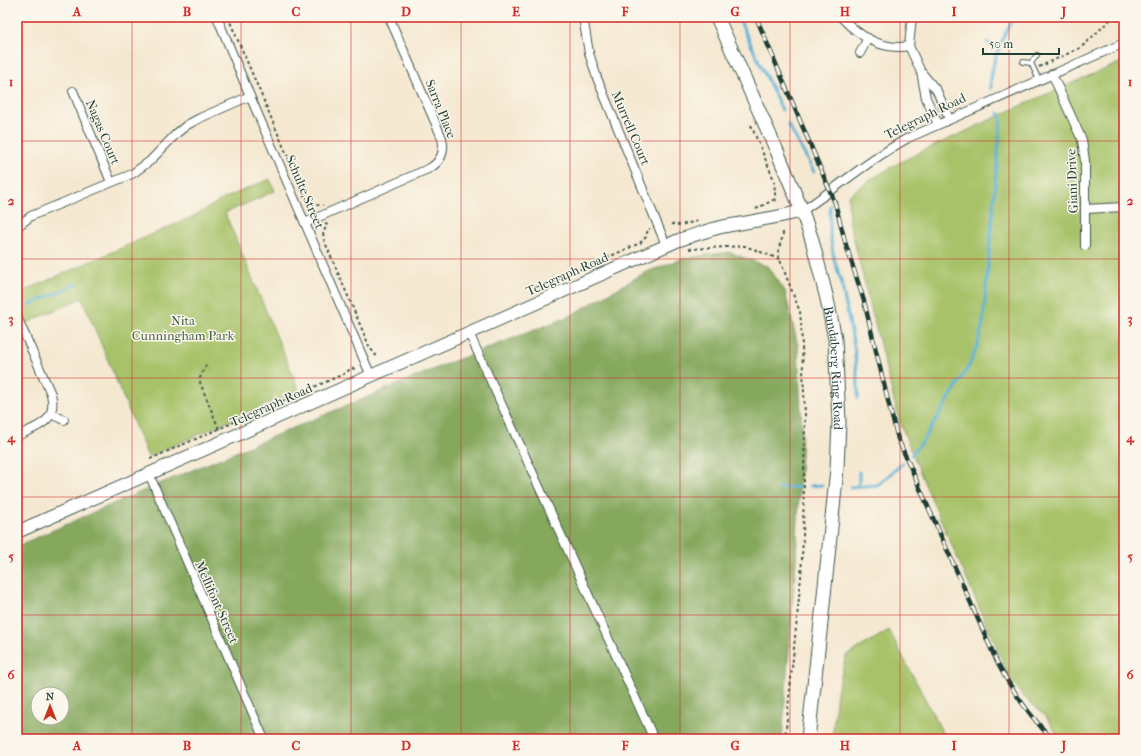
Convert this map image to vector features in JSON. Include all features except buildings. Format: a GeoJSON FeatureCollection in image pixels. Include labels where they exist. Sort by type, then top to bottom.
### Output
{"type":"FeatureCollection","features":[{"type":"Feature","properties":{"kind":"main road","name":"Bundaberg Ring Road"},"geometry":{"type":"LineString","coordinates":[[717,17],[802,211],[812,240],[827,299],[834,339],[839,421],[836,476],[808,739]]}},
{"type":"Feature","properties":{"kind":"street","name":"Schulte Street"},"geometry":{"type":"LineString","coordinates":[[218,17],[250,96],[371,376]]}},
{"type":"Feature","properties":{"kind":"street","name":"Sarra Place"},"geometry":{"type":"LineString","coordinates":[[305,223],[430,168],[445,156],[442,138],[390,17]]}},
{"type":"Feature","properties":{"kind":"street","name":"Murrell Court"},"geometry":{"type":"LineString","coordinates":[[583,17],[589,53],[597,78],[666,245]]}},
{"type":"Feature","properties":{"kind":"street"},"geometry":{"type":"LineString","coordinates":[[841,17],[860,35],[877,43],[889,46],[910,46]]}},
{"type":"Feature","properties":{"kind":"street"},"geometry":{"type":"LineString","coordinates":[[912,17],[910,46],[921,72],[926,98],[938,124]]}},
{"type":"Feature","properties":{"kind":"street"},"geometry":{"type":"LineString","coordinates":[[860,53],[868,38]]}},
{"type":"Feature","properties":{"kind":"street","name":"Telegraph Road"},"geometry":{"type":"LineString","coordinates":[[17,532],[666,245],[706,231],[802,211],[831,192],[886,150],[908,138],[1124,43]]}},
{"type":"Feature","properties":{"kind":"street"},"geometry":{"type":"LineString","coordinates":[[921,72],[936,91],[949,119]]}},
{"type":"Feature","properties":{"kind":"street","name":"Giani Drive"},"geometry":{"type":"LineString","coordinates":[[1052,74],[1082,140],[1085,161],[1085,246]]}},
{"type":"Feature","properties":{"kind":"street","name":"Nagas Court"},"geometry":{"type":"LineString","coordinates":[[73,91],[111,182]]}},
{"type":"Feature","properties":{"kind":"street"},"geometry":{"type":"LineString","coordinates":[[17,227],[31,216],[132,174],[150,161],[177,133],[188,125],[250,96]]}},
{"type":"Feature","properties":{"kind":"street"},"geometry":{"type":"LineString","coordinates":[[1085,209],[1124,207]]}},
{"type":"Feature","properties":{"kind":"street"},"geometry":{"type":"LineString","coordinates":[[17,317],[51,394],[53,405],[51,414],[45,422],[17,436]]}},
{"type":"Feature","properties":{"kind":"street"},"geometry":{"type":"LineString","coordinates":[[469,333],[654,739]]}},
{"type":"Feature","properties":{"kind":"street"},"geometry":{"type":"LineString","coordinates":[[51,414],[64,420]]}},
{"type":"Feature","properties":{"kind":"street","name":"Mellifont Street"},"geometry":{"type":"LineString","coordinates":[[149,474],[264,739]]}},
{"type":"Feature","properties":{"kind":"lane"},"geometry":{"type":"LineString","coordinates":[[1031,63],[1037,55]]}},
{"type":"Feature","properties":{"kind":"lane"},"geometry":{"type":"LineString","coordinates":[[1023,62],[1031,63]]}},
{"type":"Feature","properties":{"kind":"lane"},"geometry":{"type":"LineString","coordinates":[[1031,63],[1039,80]]}},
{"type":"Feature","properties":{"kind":"path"},"geometry":{"type":"LineString","coordinates":[[228,17],[305,197],[312,204],[324,204]]}},
{"type":"Feature","properties":{"kind":"path"},"geometry":{"type":"LineString","coordinates":[[1034,69],[1078,49],[1113,17]]}},
{"type":"Feature","properties":{"kind":"path"},"geometry":{"type":"LineString","coordinates":[[749,119],[774,180],[776,204]]}},
{"type":"Feature","properties":{"kind":"path"},"geometry":{"type":"LineString","coordinates":[[324,222],[327,225],[323,233],[324,240],[370,348],[376,355],[374,358]]}},
{"type":"Feature","properties":{"kind":"path"},"geometry":{"type":"LineString","coordinates":[[552,282],[640,243],[646,237],[648,229],[651,229]]}},
{"type":"Feature","properties":{"kind":"path"},"geometry":{"type":"LineString","coordinates":[[783,232],[783,238],[778,249],[779,259],[796,302],[800,317],[804,365],[805,416],[801,576],[785,739]]}},
{"type":"Feature","properties":{"kind":"path"},"geometry":{"type":"LineString","coordinates":[[687,249],[745,246],[779,259]]}},
{"type":"Feature","properties":{"kind":"path"},"geometry":{"type":"LineString","coordinates":[[206,365],[199,380],[219,429]]}},
{"type":"Feature","properties":{"kind":"path"},"geometry":{"type":"LineString","coordinates":[[150,459],[346,373],[351,368],[355,369]]}},
{"type":"Feature","properties":{"kind":"green space"},"geometry":{"type":"Polygon","coordinates":[[[1124,61],[1124,739],[1060,739],[1046,717],[1024,697],[1010,678],[924,482],[902,428],[849,220],[848,196],[875,177],[916,154],[1062,87],[1124,61]]]}},
{"type":"Feature","properties":{"kind":"green space","name":"Nita Cunningham Park"},"geometry":{"type":"Polygon","coordinates":[[[270,179],[275,191],[225,213],[299,390],[148,457],[82,298],[27,323],[17,301],[17,294],[196,215],[223,199],[270,179]]]}},
{"type":"Feature","properties":{"kind":"green space"},"geometry":{"type":"Polygon","coordinates":[[[729,252],[769,267],[785,291],[798,346],[802,431],[796,562],[782,739],[17,739],[17,546],[147,489],[449,363],[568,317],[646,272],[685,258],[729,252]]]}},
{"type":"Feature","properties":{"kind":"green space"},"geometry":{"type":"Polygon","coordinates":[[[889,630],[946,739],[832,739],[837,692],[846,656],[889,630]]]}},
{"type":"Feature","properties":{"kind":"waterway"},"geometry":{"type":"LineString","coordinates":[[738,17],[782,110]]}},
{"type":"Feature","properties":{"kind":"waterway"},"geometry":{"type":"LineString","coordinates":[[991,89],[994,61],[1014,17]]}},
{"type":"Feature","properties":{"kind":"waterway"},"geometry":{"type":"LineString","coordinates":[[987,42],[998,49]]}},
{"type":"Feature","properties":{"kind":"waterway"},"geometry":{"type":"LineString","coordinates":[[911,455],[923,441],[969,366],[978,344],[983,322],[1001,119],[999,113]]}},
{"type":"Feature","properties":{"kind":"waterway"},"geometry":{"type":"LineString","coordinates":[[788,124],[814,172]]}},
{"type":"Feature","properties":{"kind":"waterway"},"geometry":{"type":"LineString","coordinates":[[830,206],[830,235],[854,346],[858,398]]}},
{"type":"Feature","properties":{"kind":"waterway"},"geometry":{"type":"LineString","coordinates":[[29,305],[77,284]]}},
{"type":"Feature","properties":{"kind":"waterway"},"geometry":{"type":"LineString","coordinates":[[851,487],[878,485],[903,463]]}},
{"type":"Feature","properties":{"kind":"waterway"},"geometry":{"type":"LineString","coordinates":[[857,486],[859,483],[859,472]]}},
{"type":"Feature","properties":{"kind":"waterway"},"geometry":{"type":"LineString","coordinates":[[810,486],[822,485]]}},
{"type":"Feature","properties":{"kind":"waterway"},"geometry":{"type":"LineString","coordinates":[[778,488],[800,487]]}},
{"type":"Feature","properties":{"kind":"railway"},"geometry":{"type":"LineString","coordinates":[[756,17],[835,203],[846,245],[864,301],[898,439],[997,662],[1022,703],[1052,739]]}}]}
